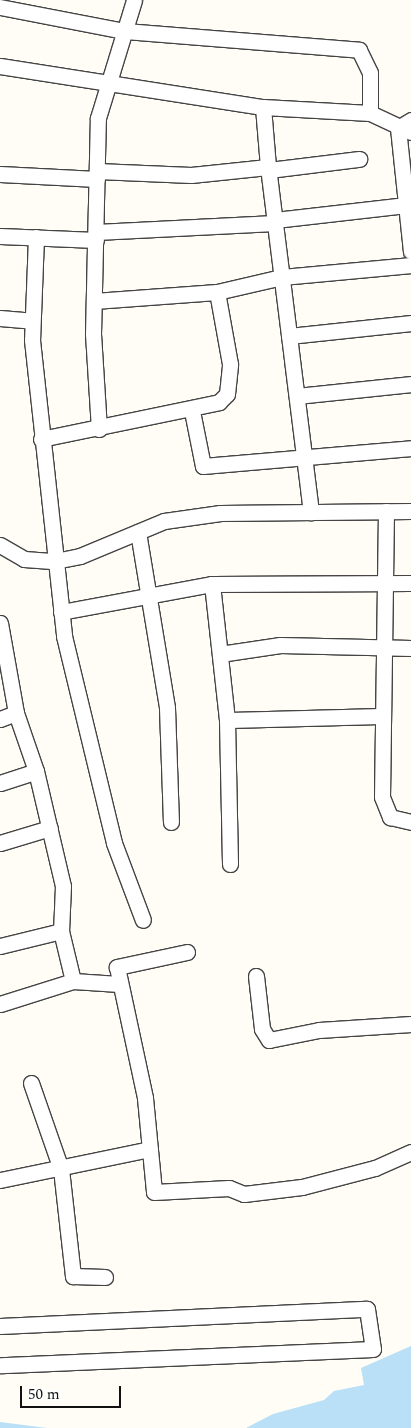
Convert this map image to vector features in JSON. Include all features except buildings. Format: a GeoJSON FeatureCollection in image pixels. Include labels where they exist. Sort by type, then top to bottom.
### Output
{"type":"FeatureCollection","features":[{"type":"Feature","properties":{"kind":"street"},"geometry":{"type":"LineString","coordinates":[[99,429],[94,301],[98,118],[134,0]]}},
{"type":"Feature","properties":{"kind":"street"},"geometry":{"type":"LineString","coordinates":[[0,7],[125,31],[359,50],[370,73],[370,113]]}},
{"type":"Feature","properties":{"kind":"street"},"geometry":{"type":"LineString","coordinates":[[0,66],[107,86],[263,107],[370,113],[407,127],[408,214],[411,251]]}},
{"type":"Feature","properties":{"kind":"street"},"geometry":{"type":"LineString","coordinates":[[263,107],[268,168],[311,512]]}},
{"type":"Feature","properties":{"kind":"street"},"geometry":{"type":"LineString","coordinates":[[0,174],[191,175],[359,159]]}},
{"type":"Feature","properties":{"kind":"street"},"geometry":{"type":"LineString","coordinates":[[0,236],[96,236],[275,221],[408,214]]}},
{"type":"Feature","properties":{"kind":"street"},"geometry":{"type":"LineString","coordinates":[[36,237],[32,321],[41,439],[61,612],[114,843],[143,920]]}},
{"type":"Feature","properties":{"kind":"street"},"geometry":{"type":"LineString","coordinates":[[94,301],[218,292],[282,277],[411,265]]}},
{"type":"Feature","properties":{"kind":"street"},"geometry":{"type":"LineString","coordinates":[[41,439],[192,410],[219,402],[230,383],[218,292]]}},
{"type":"Feature","properties":{"kind":"street"},"geometry":{"type":"LineString","coordinates":[[0,318],[32,321]]}},
{"type":"Feature","properties":{"kind":"street"},"geometry":{"type":"LineString","coordinates":[[289,336],[411,322]]}},
{"type":"Feature","properties":{"kind":"street"},"geometry":{"type":"LineString","coordinates":[[297,396],[411,384]]}},
{"type":"Feature","properties":{"kind":"street"},"geometry":{"type":"LineString","coordinates":[[192,410],[203,466],[411,448]]}},
{"type":"Feature","properties":{"kind":"street"},"geometry":{"type":"LineString","coordinates":[[0,545],[24,559],[55,561],[164,521],[220,513],[411,510]]}},
{"type":"Feature","properties":{"kind":"street"},"geometry":{"type":"LineString","coordinates":[[386,511],[383,582],[386,647],[382,797],[390,817],[411,822]]}},
{"type":"Feature","properties":{"kind":"street"},"geometry":{"type":"LineString","coordinates":[[138,532],[167,708],[171,822]]}},
{"type":"Feature","properties":{"kind":"street"},"geometry":{"type":"LineString","coordinates":[[61,612],[149,592],[212,584],[411,583]]}},
{"type":"Feature","properties":{"kind":"street"},"geometry":{"type":"LineString","coordinates":[[212,584],[227,720],[230,864]]}},
{"type":"Feature","properties":{"kind":"street"},"geometry":{"type":"LineString","coordinates":[[0,623],[4,664],[16,713],[36,771],[63,886],[61,931],[73,981]]}},
{"type":"Feature","properties":{"kind":"street"},"geometry":{"type":"LineString","coordinates":[[220,654],[280,645],[411,648]]}},
{"type":"Feature","properties":{"kind":"street"},"geometry":{"type":"LineString","coordinates":[[0,719],[16,713]]}},
{"type":"Feature","properties":{"kind":"street"},"geometry":{"type":"LineString","coordinates":[[227,720],[383,716]]}},
{"type":"Feature","properties":{"kind":"street"},"geometry":{"type":"LineString","coordinates":[[0,783],[36,771]]}},
{"type":"Feature","properties":{"kind":"street"},"geometry":{"type":"LineString","coordinates":[[0,843],[50,828]]}},
{"type":"Feature","properties":{"kind":"street"},"geometry":{"type":"LineString","coordinates":[[0,946],[61,931]]}},
{"type":"Feature","properties":{"kind":"street"},"geometry":{"type":"LineString","coordinates":[[187,952],[125,962],[117,967],[119,984],[132,1030],[150,1149],[154,1192],[228,1188],[244,1194],[339,1179],[411,1152]]}},
{"type":"Feature","properties":{"kind":"street"},"geometry":{"type":"LineString","coordinates":[[256,976],[262,1029],[269,1040],[319,1030],[411,1024]]}},
{"type":"Feature","properties":{"kind":"street"},"geometry":{"type":"LineString","coordinates":[[0,1004],[73,981],[119,984]]}},
{"type":"Feature","properties":{"kind":"street"},"geometry":{"type":"LineString","coordinates":[[31,1083],[61,1168],[73,1276],[105,1277]]}},
{"type":"Feature","properties":{"kind":"street"},"geometry":{"type":"LineString","coordinates":[[0,1180],[150,1149]]}},
{"type":"Feature","properties":{"kind":"street"},"geometry":{"type":"LineString","coordinates":[[0,1326],[367,1309],[373,1349],[0,1365]]}},
{"type":"Feature","properties":{"kind":"water"},"geometry":{"type":"Polygon","coordinates":[[[411,1346],[411,1428],[246,1428],[273,1414],[324,1400],[334,1391],[364,1385],[361,1368],[411,1346]]]}},
{"type":"Feature","properties":{"kind":"water"},"geometry":{"type":"Polygon","coordinates":[[[0,1422],[47,1428],[0,1428],[0,1422]]]}}]}
